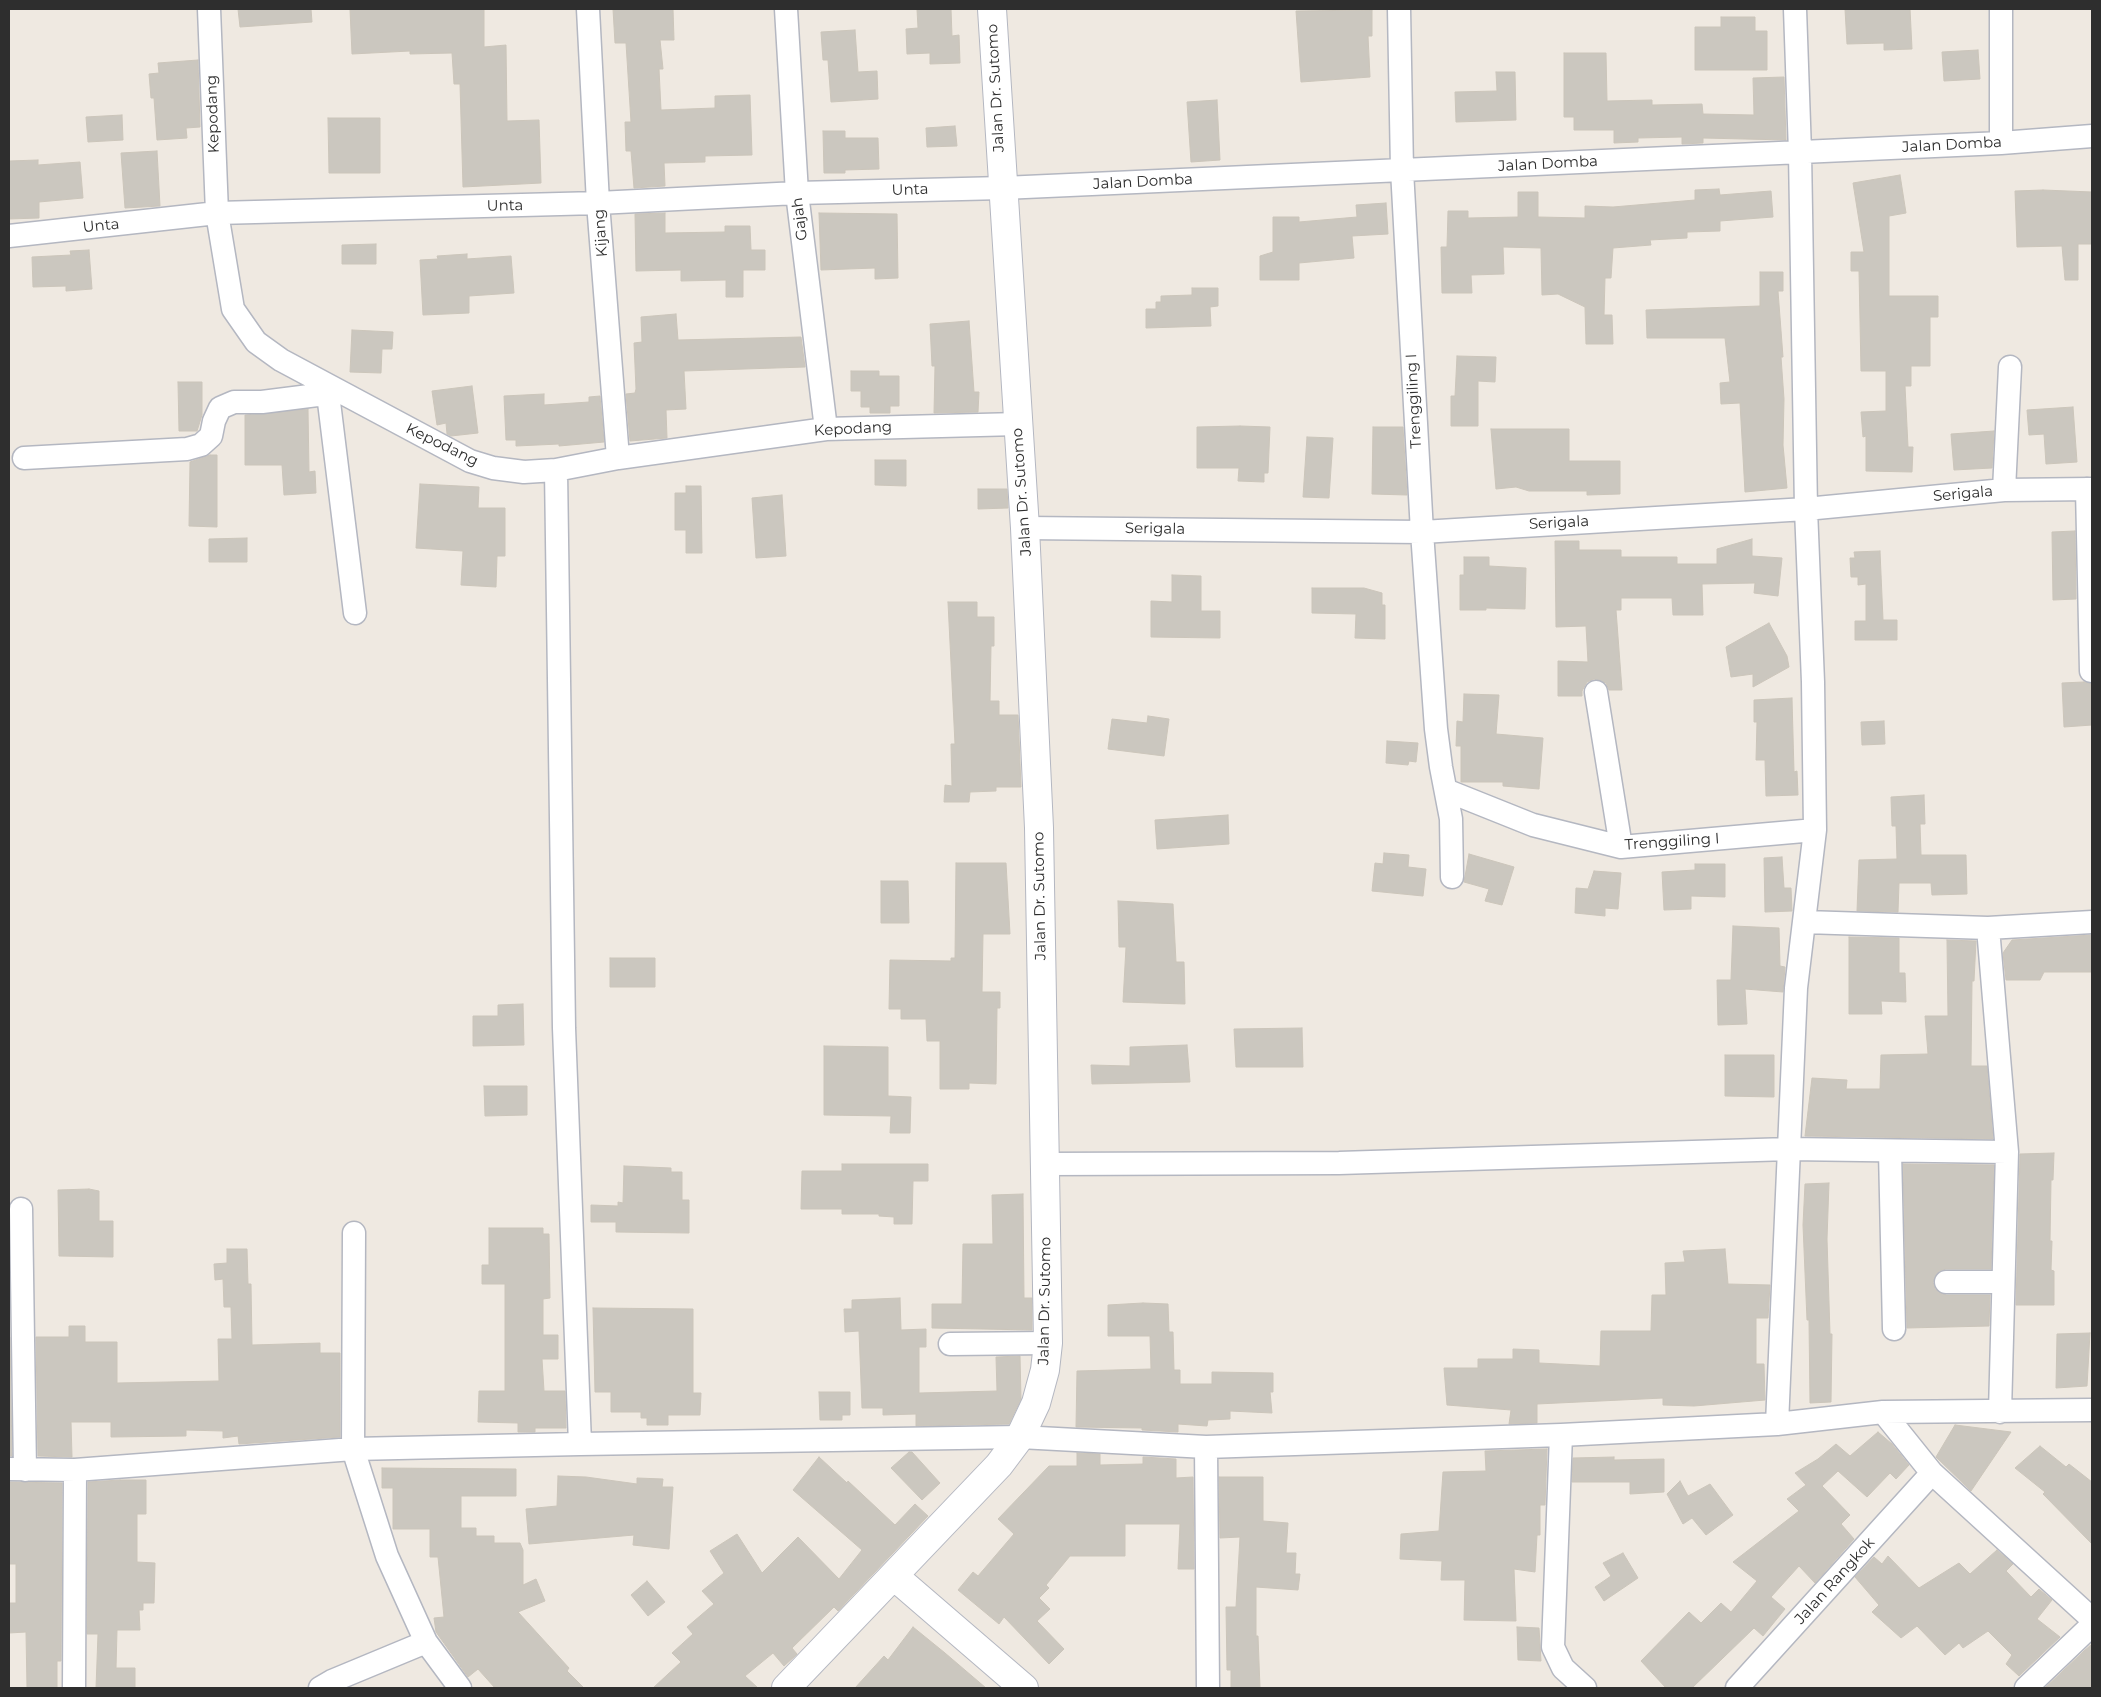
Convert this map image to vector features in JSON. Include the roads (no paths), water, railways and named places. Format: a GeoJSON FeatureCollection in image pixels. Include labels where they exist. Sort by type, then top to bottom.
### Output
{"type":"FeatureCollection","features":[{"type":"Feature","properties":{"kind":"street","name":"Kepodang"},"geometry":{"type":"LineString","coordinates":[[209,9],[217,213],[233,309],[256,342],[334,393],[470,461],[493,468],[524,472],[556,470],[618,458],[826,429],[1018,424]]}},
{"type":"Feature","properties":{"kind":"street","name":"Kijang"},"geometry":{"type":"LineString","coordinates":[[588,9],[598,203],[618,458]]}},
{"type":"Feature","properties":{"kind":"street","name":"Gajah"},"geometry":{"type":"LineString","coordinates":[[786,9],[797,193],[826,429]]}},
{"type":"Feature","properties":{"kind":"street","name":"Jalan Dr. Sutomo"},"geometry":{"type":"LineString","coordinates":[[786,1688],[999,1465],[1020,1437],[1036,1403],[1045,1370],[1048,1343],[1039,828],[1025,528],[992,9]]}},
{"type":"Feature","properties":{"kind":"street","name":"Trenggiling I"},"geometry":{"type":"LineString","coordinates":[[1399,9],[1402,170],[1422,532],[1436,729],[1441,767],[1448,791],[1451,819],[1452,877]]}},
{"type":"Feature","properties":{"kind":"street"},"geometry":{"type":"LineString","coordinates":[[1777,1424],[1796,988],[1815,830],[1806,509],[1800,152],[1795,9]]}},
{"type":"Feature","properties":{"kind":"street"},"geometry":{"type":"LineString","coordinates":[[2000,9],[2001,143]]}},
{"type":"Feature","properties":{"kind":"street","name":"Jalan Domba"},"geometry":{"type":"LineString","coordinates":[[1003,188],[2001,143],[2092,136]]}},
{"type":"Feature","properties":{"kind":"street","name":"Unta"},"geometry":{"type":"LineString","coordinates":[[9,236],[217,213],[598,203],[797,193],[1003,188]]}},
{"type":"Feature","properties":{"kind":"street"},"geometry":{"type":"LineString","coordinates":[[2004,490],[2010,367]]}},
{"type":"Feature","properties":{"kind":"street"},"geometry":{"type":"LineString","coordinates":[[24,458],[187,449],[201,445],[211,436],[214,421],[220,408],[234,402],[262,402],[334,393],[355,613]]}},
{"type":"Feature","properties":{"kind":"street"},"geometry":{"type":"LineString","coordinates":[[556,470],[564,1028],[580,1444]]}},
{"type":"Feature","properties":{"kind":"street"},"geometry":{"type":"LineString","coordinates":[[2090,489],[2091,671]]}},
{"type":"Feature","properties":{"kind":"street","name":"Serigala"},"geometry":{"type":"LineString","coordinates":[[1025,528],[1422,532],[1806,509],[2004,490],[2090,489]]}},
{"type":"Feature","properties":{"kind":"street"},"geometry":{"type":"LineString","coordinates":[[1596,692],[1621,847]]}},
{"type":"Feature","properties":{"kind":"street","name":"Trenggiling I"},"geometry":{"type":"LineString","coordinates":[[1448,791],[1533,825],[1621,847],[1815,830]]}},
{"type":"Feature","properties":{"kind":"street"},"geometry":{"type":"LineString","coordinates":[[1805,922],[1988,928],[2092,922]]}},
{"type":"Feature","properties":{"kind":"street"},"geometry":{"type":"LineString","coordinates":[[1988,928],[2007,1152],[2000,1412]]}},
{"type":"Feature","properties":{"kind":"street"},"geometry":{"type":"LineString","coordinates":[[1046,1164],[1339,1163],[1789,1150],[2007,1152]]}},
{"type":"Feature","properties":{"kind":"street"},"geometry":{"type":"LineString","coordinates":[[1890,1150],[1894,1329]]}},
{"type":"Feature","properties":{"kind":"street"},"geometry":{"type":"LineString","coordinates":[[20,1209],[17,1470],[75,1470],[353,1449],[580,1444],[1020,1437],[1206,1447],[1777,1424],[1883,1412],[2092,1410]]}},
{"type":"Feature","properties":{"kind":"street"},"geometry":{"type":"LineString","coordinates":[[354,1233],[353,1449],[387,1556],[426,1642],[460,1688]]}},
{"type":"Feature","properties":{"kind":"street"},"geometry":{"type":"LineString","coordinates":[[1946,1282],[2004,1282]]}},
{"type":"Feature","properties":{"kind":"street"},"geometry":{"type":"LineString","coordinates":[[950,1344],[1048,1343]]}},
{"type":"Feature","properties":{"kind":"street"},"geometry":{"type":"LineString","coordinates":[[1883,1412],[1932,1473],[2092,1619]]}},
{"type":"Feature","properties":{"kind":"street"},"geometry":{"type":"LineString","coordinates":[[1561,1434],[1553,1647],[1563,1668],[1585,1688]]}},
{"type":"Feature","properties":{"kind":"street"},"geometry":{"type":"LineString","coordinates":[[1206,1447],[1208,1688]]}},
{"type":"Feature","properties":{"kind":"street"},"geometry":{"type":"LineString","coordinates":[[74,1688],[75,1470]]}},
{"type":"Feature","properties":{"kind":"street","name":"Jalan Rangkok"},"geometry":{"type":"LineString","coordinates":[[1737,1688],[1932,1473]]}},
{"type":"Feature","properties":{"kind":"street"},"geometry":{"type":"LineString","coordinates":[[894,1576],[1024,1688]]}},
{"type":"Feature","properties":{"kind":"street"},"geometry":{"type":"LineString","coordinates":[[2026,1688],[2092,1625]]}},
{"type":"Feature","properties":{"kind":"street"},"geometry":{"type":"LineString","coordinates":[[320,1688],[426,1642]]}}]}
